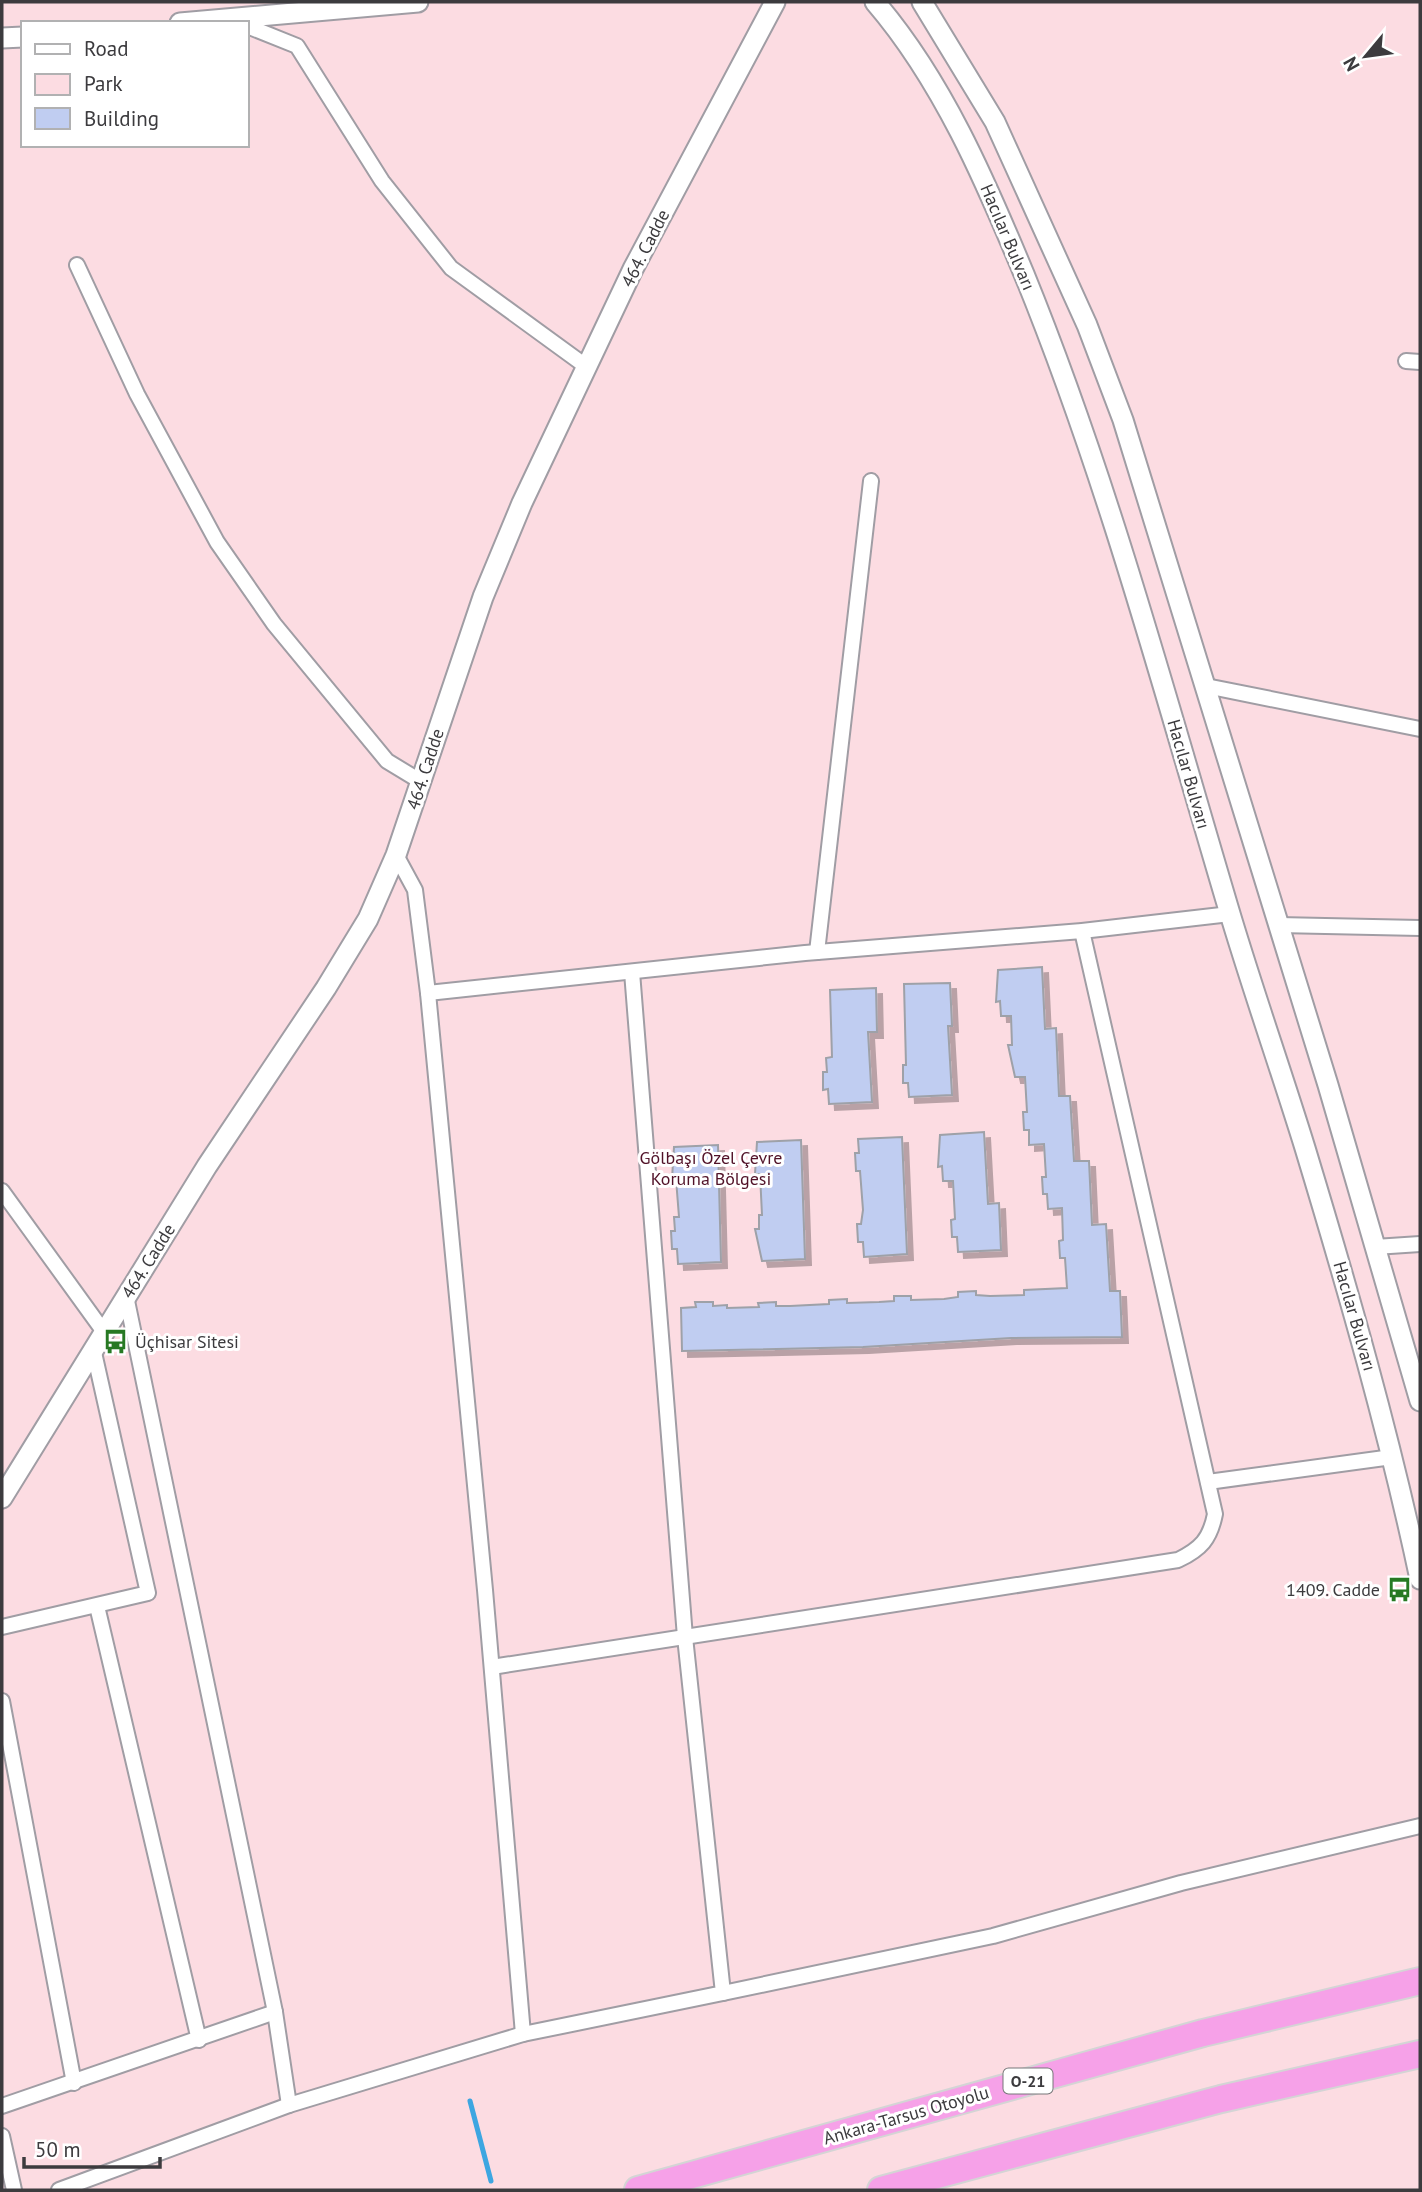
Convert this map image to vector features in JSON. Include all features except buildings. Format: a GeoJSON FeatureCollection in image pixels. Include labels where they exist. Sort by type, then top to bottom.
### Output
{"type":"FeatureCollection","features":[{"type":"Feature","properties":{"kind":"highway","name":"Ankara-Tarsus Otoyolu"},"geometry":{"type":"LineString","coordinates":[[638,2190],[1203,2033],[1420,1981]]}},
{"type":"Feature","properties":{"kind":"highway"},"geometry":{"type":"LineString","coordinates":[[881,2190],[1221,2099],[1420,2054]]}},
{"type":"Feature","properties":{"kind":"main road"},"geometry":{"type":"LineString","coordinates":[[208,21],[418,2]]}},
{"type":"Feature","properties":{"kind":"main road","name":"464. Cadde"},"geometry":{"type":"LineString","coordinates":[[2,1498],[207,1166],[350,949],[381,893],[483,597],[522,503],[633,269],[775,2]]}},
{"type":"Feature","properties":{"kind":"main road","name":"Hacılar Bulvarı"},"geometry":{"type":"LineString","coordinates":[[876,2],[916,59],[966,145],[999,214],[1044,322],[1118,535],[1230,914],[1322,1204],[1371,1371],[1420,1579]]}},
{"type":"Feature","properties":{"kind":"main road","name":"Hacılar Bulvarı"},"geometry":{"type":"LineString","coordinates":[[922,2],[995,122],[1087,325],[1142,473],[1420,1401]]}},
{"type":"Feature","properties":{"kind":"main road"},"geometry":{"type":"LineString","coordinates":[[2,38],[21,37]]}},
{"type":"Feature","properties":{"kind":"street"},"geometry":{"type":"LineString","coordinates":[[248,26],[297,46],[382,181],[451,268],[587,367]]}},
{"type":"Feature","properties":{"kind":"street"},"geometry":{"type":"LineString","coordinates":[[77,265],[138,394],[217,542],[274,624],[387,761],[420,781]]}},
{"type":"Feature","properties":{"kind":"street"},"geometry":{"type":"LineString","coordinates":[[817,952],[872,481]]}},
{"type":"Feature","properties":{"kind":"street"},"geometry":{"type":"LineString","coordinates":[[1206,686],[1420,729]]}},
{"type":"Feature","properties":{"kind":"street"},"geometry":{"type":"LineString","coordinates":[[396,855],[415,890],[428,993],[492,1667],[523,2034]]}},
{"type":"Feature","properties":{"kind":"street"},"geometry":{"type":"LineString","coordinates":[[428,993],[817,952],[1082,931],[1230,914]]}},
{"type":"Feature","properties":{"kind":"street"},"geometry":{"type":"LineString","coordinates":[[1278,925],[1420,928]]}},
{"type":"Feature","properties":{"kind":"street"},"geometry":{"type":"LineString","coordinates":[[492,1667],[1178,1560],[1200,1549],[1212,1531],[1215,1514],[1082,931]]}},
{"type":"Feature","properties":{"kind":"street"},"geometry":{"type":"LineString","coordinates":[[632,972],[685,1637],[723,1993]]}},
{"type":"Feature","properties":{"kind":"street"},"geometry":{"type":"LineString","coordinates":[[2,1191],[98,1340],[148,1593],[2,1627]]}},
{"type":"Feature","properties":{"kind":"street"},"geometry":{"type":"LineString","coordinates":[[1375,1247],[1420,1244]]}},
{"type":"Feature","properties":{"kind":"street"},"geometry":{"type":"LineString","coordinates":[[126,1296],[275,2012],[289,2105]]}},
{"type":"Feature","properties":{"kind":"street"},"geometry":{"type":"LineString","coordinates":[[1208,1482],[1392,1457]]}},
{"type":"Feature","properties":{"kind":"street"},"geometry":{"type":"LineString","coordinates":[[97,1606],[199,2040]]}},
{"type":"Feature","properties":{"kind":"street"},"geometry":{"type":"LineString","coordinates":[[2,1702],[74,2083]]}},
{"type":"Feature","properties":{"kind":"street"},"geometry":{"type":"LineString","coordinates":[[60,2190],[289,2105],[523,2034],[993,1936],[1181,1883],[1420,1826]]}},
{"type":"Feature","properties":{"kind":"street"},"geometry":{"type":"LineString","coordinates":[[2,2106],[275,2012]]}},
{"type":"Feature","properties":{"kind":"street"},"geometry":{"type":"LineString","coordinates":[[2,2136],[14,2190]]}},
{"type":"Feature","properties":{"kind":"green space","name":"Gölbaşı Özel Çevre Koruma Bölgesi"},"geometry":{"type":"Polygon","coordinates":[[[2,2],[1420,2],[1420,2190],[2,2190],[2,2]]]}},
{"type":"Feature","properties":{"kind":"waterway"},"geometry":{"type":"LineString","coordinates":[[470,2101],[491,2181]]}},
{"type":"Feature","properties":{"kind":"place","name":"Üçhisar Sitesi"},"geometry":{"type":"Point","coordinates":[115,1341]}},
{"type":"Feature","properties":{"kind":"place","name":"1409. Cadde"},"geometry":{"type":"Point","coordinates":[1400,1589]}}]}
